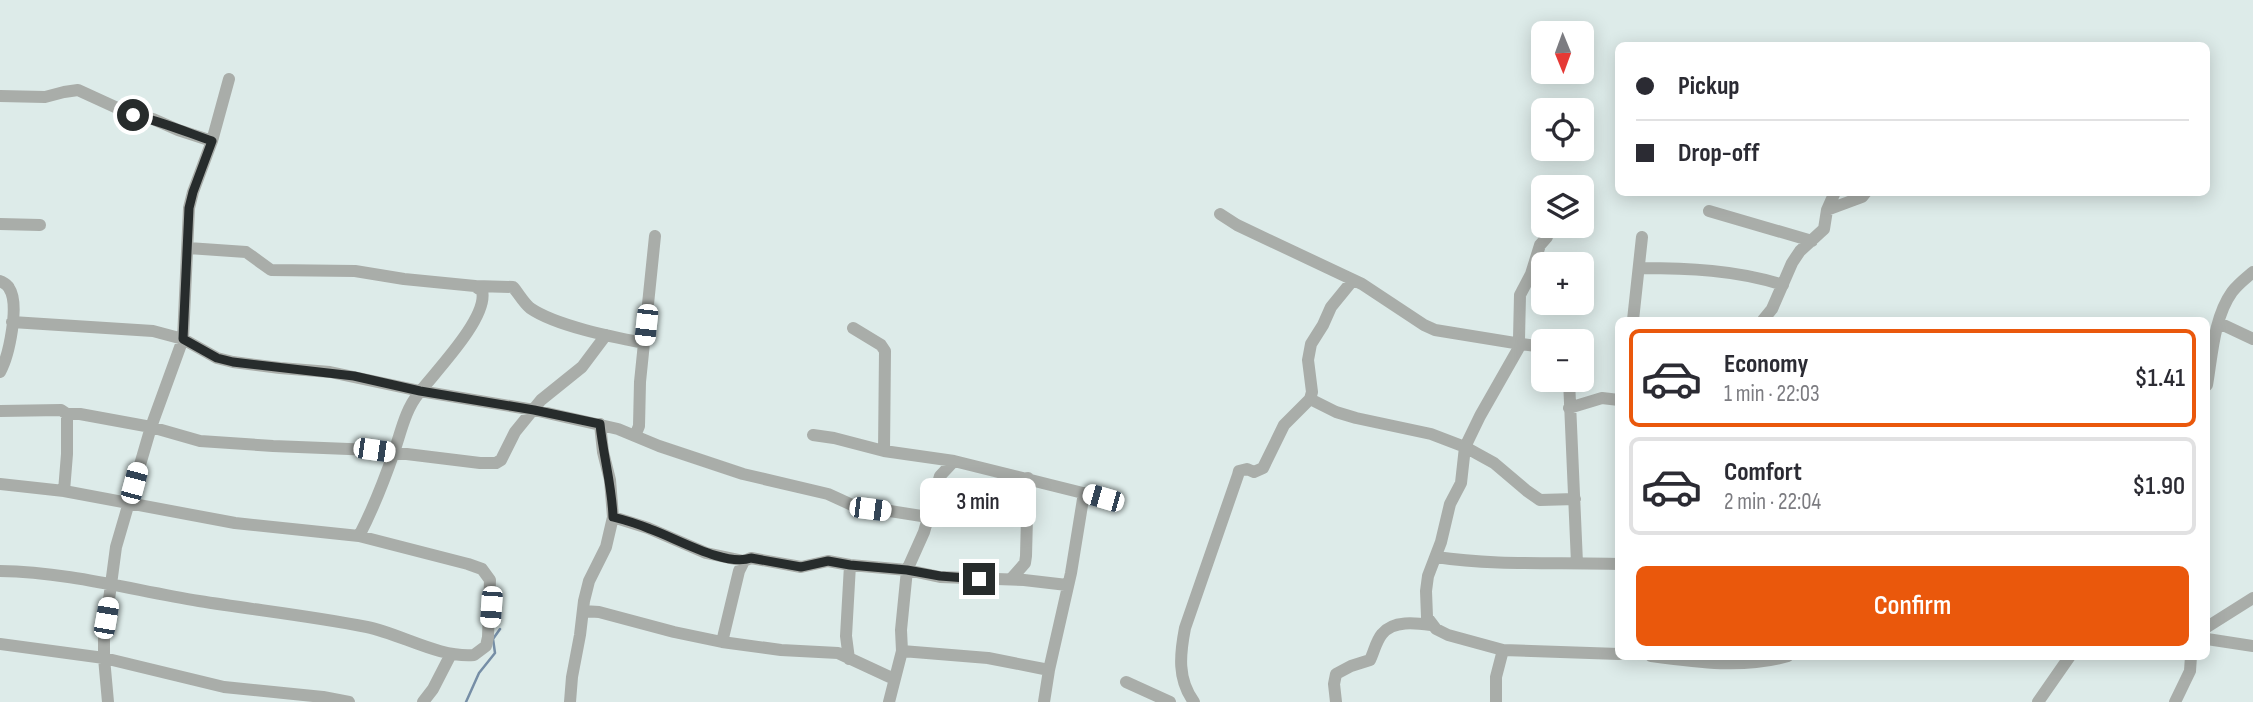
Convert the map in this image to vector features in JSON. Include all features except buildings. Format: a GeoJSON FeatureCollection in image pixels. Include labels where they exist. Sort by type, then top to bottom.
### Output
{"type":"FeatureCollection","features":[{"type":"Feature","properties":{"kind":"street"},"geometry":{"type":"LineString","coordinates":[[108,702],[104,658],[106,618],[116,547],[151,427],[183,339],[191,200],[212,141],[229,79]]}},
{"type":"Feature","properties":{"kind":"street"},"geometry":{"type":"LineString","coordinates":[[0,96],[45,97],[78,90],[126,112],[212,141]]}},
{"type":"Feature","properties":{"kind":"street"},"geometry":{"type":"LineString","coordinates":[[1765,317],[1772,309],[1792,263],[1800,251],[1824,229],[1833,196]]}},
{"type":"Feature","properties":{"kind":"street"},"geometry":{"type":"LineString","coordinates":[[1827,211],[1863,196]]}},
{"type":"Feature","properties":{"kind":"street"},"geometry":{"type":"LineString","coordinates":[[1709,211],[1812,241]]}},
{"type":"Feature","properties":{"kind":"street"},"geometry":{"type":"LineString","coordinates":[[1220,214],[1237,225],[1353,280],[1435,330],[1531,345]]}},
{"type":"Feature","properties":{"kind":"street"},"geometry":{"type":"LineString","coordinates":[[0,224],[40,225]]}},
{"type":"Feature","properties":{"kind":"street"},"geometry":{"type":"LineString","coordinates":[[635,436],[639,426],[640,382],[655,236]]}},
{"type":"Feature","properties":{"kind":"street"},"geometry":{"type":"LineString","coordinates":[[1633,317],[1642,236]]}},
{"type":"Feature","properties":{"kind":"street"},"geometry":{"type":"LineString","coordinates":[[1545,238],[1539,245],[1531,274],[1520,295],[1521,344],[1465,447],[1461,483],[1450,504],[1427,584],[1427,617],[1432,625],[1448,635],[1503,650],[1615,654]]}},
{"type":"Feature","properties":{"kind":"street"},"geometry":{"type":"LineString","coordinates":[[188,248],[246,252],[271,270],[355,271],[475,286],[513,286],[531,308],[573,326],[644,343]]}},
{"type":"Feature","properties":{"kind":"street"},"geometry":{"type":"LineString","coordinates":[[1640,268],[1675,268],[1737,274],[1783,285]]}},
{"type":"Feature","properties":{"kind":"street"},"geometry":{"type":"LineString","coordinates":[[2210,370],[2219,323],[2232,292],[2253,272]]}},
{"type":"Feature","properties":{"kind":"street"},"geometry":{"type":"LineString","coordinates":[[1194,702],[1184,685],[1180,670],[1185,628],[1239,471],[1254,472],[1263,468],[1284,425],[1310,399],[1312,392],[1308,360],[1311,344],[1331,307],[1353,280]]}},
{"type":"Feature","properties":{"kind":"street"},"geometry":{"type":"LineString","coordinates":[[0,281],[8,285],[11,291],[12,321],[10,348],[0,372]]}},
{"type":"Feature","properties":{"kind":"street"},"geometry":{"type":"LineString","coordinates":[[359,536],[378,497],[407,413],[420,391],[441,368],[474,322],[484,299],[482,291],[475,286]]}},
{"type":"Feature","properties":{"kind":"street"},"geometry":{"type":"LineString","coordinates":[[12,321],[153,331],[183,339],[217,358],[233,362],[280,369],[330,372],[600,424],[743,474],[828,494],[847,504],[928,517]]}},
{"type":"Feature","properties":{"kind":"street"},"geometry":{"type":"LineString","coordinates":[[2219,323],[2253,339]]}},
{"type":"Feature","properties":{"kind":"street"},"geometry":{"type":"LineString","coordinates":[[853,328],[881,345],[885,351],[884,451]]}},
{"type":"Feature","properties":{"kind":"street"},"geometry":{"type":"LineString","coordinates":[[0,411],[61,411],[151,427],[200,441],[331,447],[496,463],[505,454],[515,432],[534,410],[549,393],[582,367],[607,335]]}},
{"type":"Feature","properties":{"kind":"street"},"geometry":{"type":"LineString","coordinates":[[1569,392],[1577,563]]}},
{"type":"Feature","properties":{"kind":"street"},"geometry":{"type":"LineString","coordinates":[[1569,408],[1602,398],[1615,400]]}},
{"type":"Feature","properties":{"kind":"street"},"geometry":{"type":"LineString","coordinates":[[1310,399],[1336,412],[1432,434],[1465,447],[1494,463],[1540,499],[1575,499]]}},
{"type":"Feature","properties":{"kind":"street"},"geometry":{"type":"LineString","coordinates":[[64,491],[67,414]]}},
{"type":"Feature","properties":{"kind":"street"},"geometry":{"type":"LineString","coordinates":[[570,702],[589,581],[606,547],[613,517],[610,480],[600,424]]}},
{"type":"Feature","properties":{"kind":"street"},"geometry":{"type":"LineString","coordinates":[[813,435],[884,451],[954,461],[1103,498]]}},
{"type":"Feature","properties":{"kind":"street"},"geometry":{"type":"LineString","coordinates":[[889,702],[902,651],[901,630],[907,570],[921,542],[940,476],[954,461]]}},
{"type":"Feature","properties":{"kind":"street"},"geometry":{"type":"LineString","coordinates":[[1011,579],[1019,572],[1027,556],[1028,478]]}},
{"type":"Feature","properties":{"kind":"street"},"geometry":{"type":"LineString","coordinates":[[0,484],[64,491],[235,523],[359,536],[482,569],[490,580],[488,637],[486,646],[474,655],[451,654],[371,628],[200,601],[66,575],[0,571]]}},
{"type":"Feature","properties":{"kind":"street"},"geometry":{"type":"LineString","coordinates":[[1044,702],[1084,493]]}},
{"type":"Feature","properties":{"kind":"street"},"geometry":{"type":"LineString","coordinates":[[613,517],[648,528],[706,553],[744,561],[751,558],[801,567],[828,561],[940,576],[1067,585]]}},
{"type":"Feature","properties":{"kind":"street"},"geometry":{"type":"LineString","coordinates":[[1436,556],[1476,562],[1615,564]]}},
{"type":"Feature","properties":{"kind":"street"},"geometry":{"type":"LineString","coordinates":[[722,642],[733,592],[744,561]]}},
{"type":"Feature","properties":{"kind":"street"},"geometry":{"type":"LineString","coordinates":[[849,659],[846,636],[850,565]]}},
{"type":"Feature","properties":{"kind":"street"},"geometry":{"type":"LineString","coordinates":[[2210,625],[2253,598]]}},
{"type":"Feature","properties":{"kind":"street"},"geometry":{"type":"LineString","coordinates":[[583,611],[599,612],[655,628],[722,642],[781,650],[828,652],[894,680]]}},
{"type":"Feature","properties":{"kind":"street"},"geometry":{"type":"LineString","coordinates":[[1336,702],[1336,674],[1370,660],[1386,630],[1408,623],[1432,625]]}},
{"type":"Feature","properties":{"kind":"street"},"geometry":{"type":"LineString","coordinates":[[2210,639],[2253,646]]}},
{"type":"Feature","properties":{"kind":"street"},"geometry":{"type":"LineString","coordinates":[[0,644],[104,658],[224,687],[349,702]]}},
{"type":"Feature","properties":{"kind":"street"},"geometry":{"type":"LineString","coordinates":[[1496,702],[1496,677],[1503,650]]}},
{"type":"Feature","properties":{"kind":"street"},"geometry":{"type":"LineString","coordinates":[[902,651],[988,658],[1049,670]]}},
{"type":"Feature","properties":{"kind":"street"},"geometry":{"type":"LineString","coordinates":[[423,702],[451,654]]}},
{"type":"Feature","properties":{"kind":"street"},"geometry":{"type":"LineString","coordinates":[[1688,660],[1715,663],[1768,660]]}},
{"type":"Feature","properties":{"kind":"street"},"geometry":{"type":"LineString","coordinates":[[2038,702],[2067,660]]}},
{"type":"Feature","properties":{"kind":"street"},"geometry":{"type":"LineString","coordinates":[[2175,702],[2190,671],[2191,660]]}},
{"type":"Feature","properties":{"kind":"street"},"geometry":{"type":"LineString","coordinates":[[1126,682],[1165,701]]}},
{"type":"Feature","properties":{"kind":"waterway"},"geometry":{"type":"LineString","coordinates":[[466,702],[479,673],[495,653],[493,639],[500,629]]}},
{"type":"Feature","properties":{"kind":"route"},"geometry":{"type":"LineString","coordinates":[[133,115],[153,119],[212,141],[189,208],[183,339],[217,358],[280,369],[354,376],[600,424],[610,480],[613,517],[648,528],[706,553],[744,561],[751,558],[801,567],[828,561],[979,579]]}}]}
